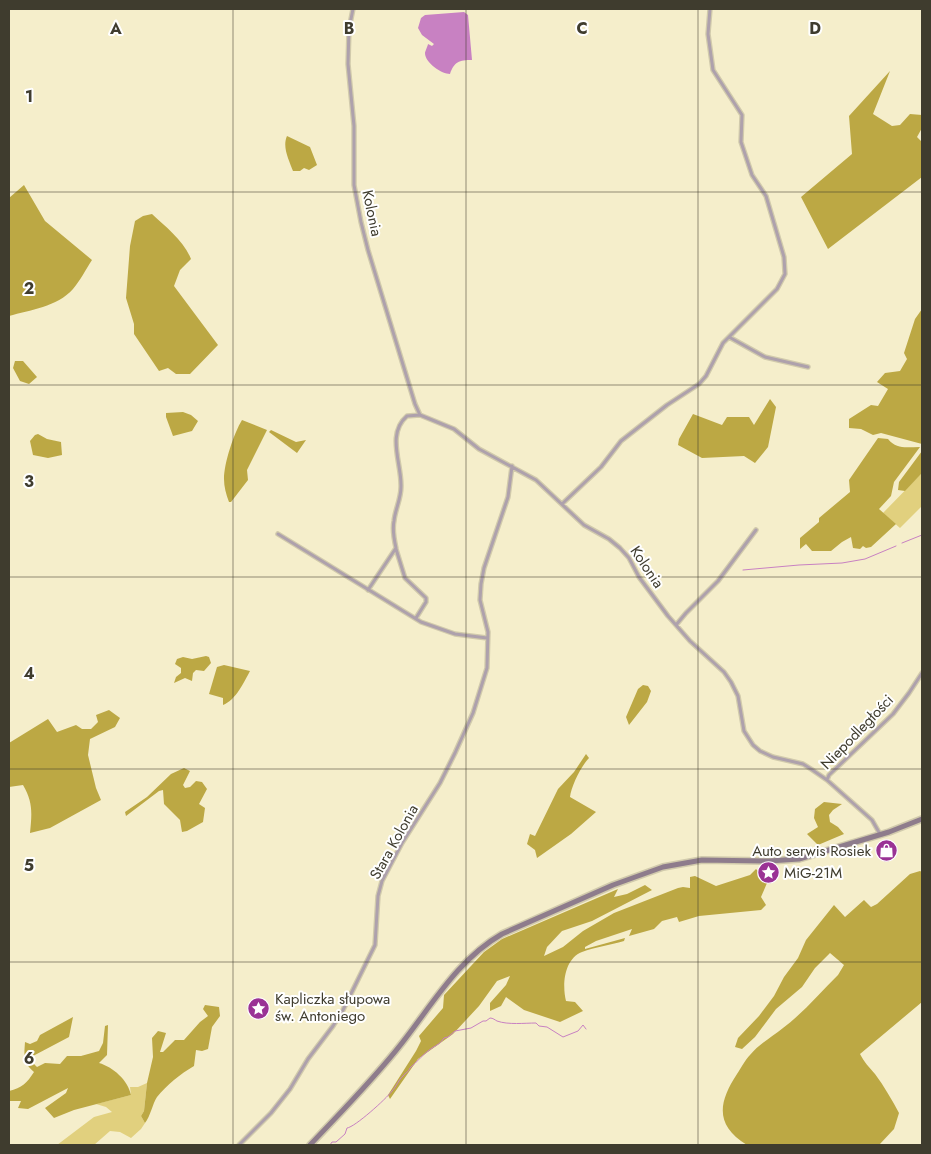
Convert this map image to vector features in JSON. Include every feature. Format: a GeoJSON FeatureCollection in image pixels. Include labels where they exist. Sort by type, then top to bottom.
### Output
{"type":"FeatureCollection","features":[{"type":"Feature","properties":{"kind":"main road"},"geometry":{"type":"LineString","coordinates":[[310,1145],[385,1064],[444,988],[472,956],[502,934],[613,884],[668,866],[702,860],[769,861],[799,859],[908,825],[922,818]]}},
{"type":"Feature","properties":{"kind":"street","name":"Kolonia"},"geometry":{"type":"LineString","coordinates":[[353,9],[348,64],[354,126],[354,185],[368,250],[420,415]]}},
{"type":"Feature","properties":{"kind":"street"},"geometry":{"type":"LineString","coordinates":[[562,504],[601,467],[621,441],[667,405],[699,384],[706,376],[723,344],[777,289],[782,281],[785,266],[766,196],[752,175],[741,142],[742,114],[713,70],[708,34],[710,9]]}},
{"type":"Feature","properties":{"kind":"street"},"geometry":{"type":"LineString","coordinates":[[729,337],[764,357],[808,368]]}},
{"type":"Feature","properties":{"kind":"street","name":"Kolonia"},"geometry":{"type":"LineString","coordinates":[[396,548],[393,534],[394,521],[401,487],[396,434],[398,426],[406,416],[420,415],[454,429],[479,449],[536,480],[584,525],[609,539],[620,548],[629,558],[639,578],[676,625],[709,658]]}},
{"type":"Feature","properties":{"kind":"street","name":"Stara Kolonia"},"geometry":{"type":"LineString","coordinates":[[239,1145],[271,1114],[290,1089],[308,1059],[333,1026],[370,958],[377,935],[378,896],[382,882],[402,844],[440,783],[473,713],[486,674],[487,625],[480,600],[481,584],[484,568],[508,497],[512,466]]}},
{"type":"Feature","properties":{"kind":"street"},"geometry":{"type":"LineString","coordinates":[[676,625],[718,581],[756,530]]}},
{"type":"Feature","properties":{"kind":"street"},"geometry":{"type":"LineString","coordinates":[[278,534],[421,622],[455,634],[487,638]]}},
{"type":"Feature","properties":{"kind":"street"},"geometry":{"type":"LineString","coordinates":[[368,590],[396,548]]}},
{"type":"Feature","properties":{"kind":"street"},"geometry":{"type":"LineString","coordinates":[[396,548],[405,578],[426,598],[426,602],[416,618]]}},
{"type":"Feature","properties":{"kind":"street","name":"Niepodległości"},"geometry":{"type":"LineString","coordinates":[[709,658],[724,672],[731,682],[738,696],[744,730],[753,745],[760,751],[773,757],[803,764],[827,780],[829,775],[894,714],[922,673]]}},
{"type":"Feature","properties":{"kind":"street"},"geometry":{"type":"LineString","coordinates":[[827,780],[872,820],[880,834]]}},
{"type":"Feature","properties":{"kind":"shaded area"},"geometry":{"type":"Polygon","coordinates":[[[464,12],[468,15],[472,60],[458,62],[450,74],[447,74],[434,67],[428,61],[425,53],[428,44],[432,46],[434,44],[422,35],[418,28],[421,18],[425,15],[464,12]]]}},
{"type":"Feature","properties":{"kind":"shaded area"},"geometry":{"type":"Polygon","coordinates":[[[890,71],[873,114],[892,126],[900,125],[910,114],[922,115],[922,128],[917,137],[922,142],[922,177],[828,249],[801,197],[852,154],[849,116],[890,71]]]}},
{"type":"Feature","properties":{"kind":"shaded area"},"geometry":{"type":"Polygon","coordinates":[[[287,136],[310,147],[317,165],[309,170],[304,168],[300,171],[293,171],[285,145],[287,136]]]}},
{"type":"Feature","properties":{"kind":"shaded area"},"geometry":{"type":"Polygon","coordinates":[[[24,185],[45,221],[92,260],[76,286],[67,295],[43,307],[9,316],[9,198],[24,185]]]}},
{"type":"Feature","properties":{"kind":"shaded area"},"geometry":{"type":"Polygon","coordinates":[[[152,214],[174,235],[188,252],[191,259],[180,270],[174,286],[218,345],[190,374],[176,374],[168,368],[159,371],[134,334],[134,324],[126,298],[130,246],[135,221],[143,216],[152,214]]]}},
{"type":"Feature","properties":{"kind":"shaded area"},"geometry":{"type":"Polygon","coordinates":[[[922,309],[922,444],[881,433],[873,435],[861,429],[849,428],[849,419],[871,405],[878,406],[888,389],[877,382],[885,373],[900,371],[907,359],[904,353],[915,319],[922,309]]]}},
{"type":"Feature","properties":{"kind":"shaded area"},"geometry":{"type":"Polygon","coordinates":[[[15,361],[23,361],[37,377],[29,384],[20,381],[13,368],[15,361]]]}},
{"type":"Feature","properties":{"kind":"shaded area"},"geometry":{"type":"Polygon","coordinates":[[[770,399],[776,407],[768,447],[755,463],[744,456],[702,458],[678,445],[679,439],[693,414],[722,425],[727,417],[749,417],[754,425],[770,399]]]}},
{"type":"Feature","properties":{"kind":"shaded area"},"geometry":{"type":"Polygon","coordinates":[[[183,412],[191,415],[198,421],[192,431],[173,436],[166,413],[183,412]]]}},
{"type":"Feature","properties":{"kind":"shaded area"},"geometry":{"type":"Polygon","coordinates":[[[242,420],[267,430],[247,470],[248,480],[231,502],[229,502],[225,488],[224,472],[230,448],[242,420]]]}},
{"type":"Feature","properties":{"kind":"shaded area"},"geometry":{"type":"Polygon","coordinates":[[[271,430],[296,442],[306,440],[297,453],[269,432],[271,430]]]}},
{"type":"Feature","properties":{"kind":"shaded area"},"geometry":{"type":"Polygon","coordinates":[[[38,434],[47,439],[61,442],[62,455],[48,458],[33,455],[30,441],[38,434]]]}},
{"type":"Feature","properties":{"kind":"shaded area"},"geometry":{"type":"Polygon","coordinates":[[[878,438],[888,439],[891,443],[899,446],[920,447],[894,482],[891,496],[879,509],[896,524],[871,547],[853,548],[851,537],[831,551],[812,551],[806,544],[800,549],[800,538],[819,522],[819,518],[850,492],[849,480],[878,438]]]}},
{"type":"Feature","properties":{"kind":"shaded area"},"geometry":{"type":"Polygon","coordinates":[[[922,451],[922,473],[905,491],[898,490],[899,482],[922,451]]]}},
{"type":"Feature","properties":{"kind":"shaded area"},"geometry":{"type":"Polygon","coordinates":[[[922,473],[922,506],[900,528],[883,513],[922,473]]]}},
{"type":"Feature","properties":{"kind":"shaded area"},"geometry":{"type":"Polygon","coordinates":[[[183,657],[192,659],[209,657],[211,663],[204,671],[196,670],[193,673],[192,681],[185,678],[174,683],[176,677],[181,673],[181,668],[175,664],[177,659],[183,657]]]}},
{"type":"Feature","properties":{"kind":"shaded area"},"geometry":{"type":"Polygon","coordinates":[[[224,665],[250,671],[236,695],[223,705],[223,698],[209,694],[217,667],[224,665]]]}},
{"type":"Feature","properties":{"kind":"shaded area"},"geometry":{"type":"Polygon","coordinates":[[[643,685],[648,686],[651,691],[647,702],[629,725],[626,717],[638,689],[643,685]]]}},
{"type":"Feature","properties":{"kind":"shaded area"},"geometry":{"type":"Polygon","coordinates":[[[109,710],[120,718],[115,727],[90,739],[88,755],[101,800],[50,828],[30,833],[31,808],[29,797],[23,785],[9,787],[9,743],[48,719],[57,732],[76,725],[82,729],[91,729],[98,722],[96,715],[109,710]]]}},
{"type":"Feature","properties":{"kind":"shaded area"},"geometry":{"type":"Polygon","coordinates":[[[586,754],[589,758],[577,777],[570,797],[596,812],[571,834],[537,858],[535,850],[527,844],[530,834],[535,836],[558,789],[574,772],[586,754]]]}},
{"type":"Feature","properties":{"kind":"shaded area"},"geometry":{"type":"Polygon","coordinates":[[[184,768],[190,771],[183,785],[185,788],[190,787],[196,781],[202,782],[207,789],[199,804],[205,808],[203,822],[182,832],[180,820],[164,804],[163,790],[126,816],[125,812],[147,797],[171,774],[184,768]]]}},
{"type":"Feature","properties":{"kind":"shaded area"},"geometry":{"type":"Polygon","coordinates":[[[824,802],[842,804],[829,815],[830,822],[844,834],[818,845],[807,834],[818,827],[814,818],[815,809],[824,802]]]}},
{"type":"Feature","properties":{"kind":"shaded area"},"geometry":{"type":"Polygon","coordinates":[[[756,869],[767,883],[761,897],[766,905],[761,910],[699,916],[679,922],[677,917],[662,921],[654,929],[629,936],[632,929],[596,941],[585,947],[585,949],[625,938],[624,941],[582,952],[571,960],[566,973],[564,988],[566,1001],[575,1002],[583,1011],[560,1022],[524,1010],[506,997],[501,1006],[490,1011],[490,1003],[506,985],[510,976],[497,981],[479,1006],[453,1034],[418,1059],[390,1099],[388,1095],[421,1041],[419,1036],[443,1008],[444,995],[484,952],[502,939],[618,889],[614,897],[627,894],[645,885],[652,890],[592,921],[562,931],[547,947],[544,956],[563,947],[583,931],[614,913],[678,888],[690,888],[690,877],[695,876],[716,886],[750,875],[756,869]]]}},
{"type":"Feature","properties":{"kind":"shaded area"},"geometry":{"type":"Polygon","coordinates":[[[922,872],[922,1002],[860,1054],[882,1083],[899,1113],[894,1129],[879,1145],[747,1145],[729,1130],[725,1121],[723,1104],[731,1085],[754,1051],[804,1009],[838,975],[844,965],[830,953],[815,968],[802,987],[776,1009],[755,1037],[742,1049],[735,1047],[738,1038],[759,1016],[774,996],[784,977],[798,958],[806,940],[834,905],[845,917],[864,900],[871,907],[877,904],[910,874],[922,872]]]}},
{"type":"Feature","properties":{"kind":"shaded area"},"geometry":{"type":"Polygon","coordinates":[[[205,1005],[219,1007],[220,1016],[212,1027],[208,1049],[196,1050],[194,1066],[174,1080],[157,1097],[145,1123],[141,1116],[144,1111],[147,1083],[153,1057],[152,1038],[158,1031],[166,1033],[160,1052],[163,1052],[175,1040],[184,1040],[208,1016],[203,1009],[205,1005]]]}},
{"type":"Feature","properties":{"kind":"shaded area"},"geometry":{"type":"Polygon","coordinates":[[[73,1017],[69,1037],[33,1056],[34,1064],[37,1067],[45,1063],[60,1064],[67,1056],[81,1056],[99,1051],[103,1043],[105,1026],[108,1025],[107,1055],[99,1063],[123,1079],[131,1095],[74,1110],[54,1118],[45,1108],[66,1093],[68,1088],[28,1109],[18,1108],[21,1101],[9,1101],[9,1091],[24,1084],[34,1072],[25,1059],[25,1042],[30,1044],[37,1041],[40,1035],[73,1017]]]}},
{"type":"Feature","properties":{"kind":"shaded area"},"geometry":{"type":"Polygon","coordinates":[[[147,1083],[144,1111],[141,1116],[145,1123],[131,1138],[120,1132],[110,1131],[94,1145],[57,1145],[94,1117],[112,1112],[106,1107],[96,1104],[131,1095],[130,1087],[138,1087],[147,1083]]]}},
{"type":"Feature","properties":{"kind":"waterway"},"geometry":{"type":"LineString","coordinates":[[902,543],[922,535]]}},
{"type":"Feature","properties":{"kind":"waterway"},"geometry":{"type":"LineString","coordinates":[[743,570],[842,563],[865,559],[896,546]]}},
{"type":"Feature","properties":{"kind":"waterway"},"geometry":{"type":"LineString","coordinates":[[330,1145],[345,1134],[347,1128],[363,1118],[384,1100],[423,1055],[455,1031],[471,1028],[490,1018],[506,1023],[536,1023],[539,1026],[547,1027],[563,1037],[578,1031],[583,1025],[586,1029]]}},
{"type":"Feature","properties":{"kind":"place","name":"Auto serwis Rosiek"},"geometry":{"type":"Point","coordinates":[887,851]}},
{"type":"Feature","properties":{"kind":"place","name":"MiG-21M"},"geometry":{"type":"Point","coordinates":[768,873]}},
{"type":"Feature","properties":{"kind":"place","name":"Kapliczka słupowa św. Antoniego"},"geometry":{"type":"Point","coordinates":[259,1008]}}]}
